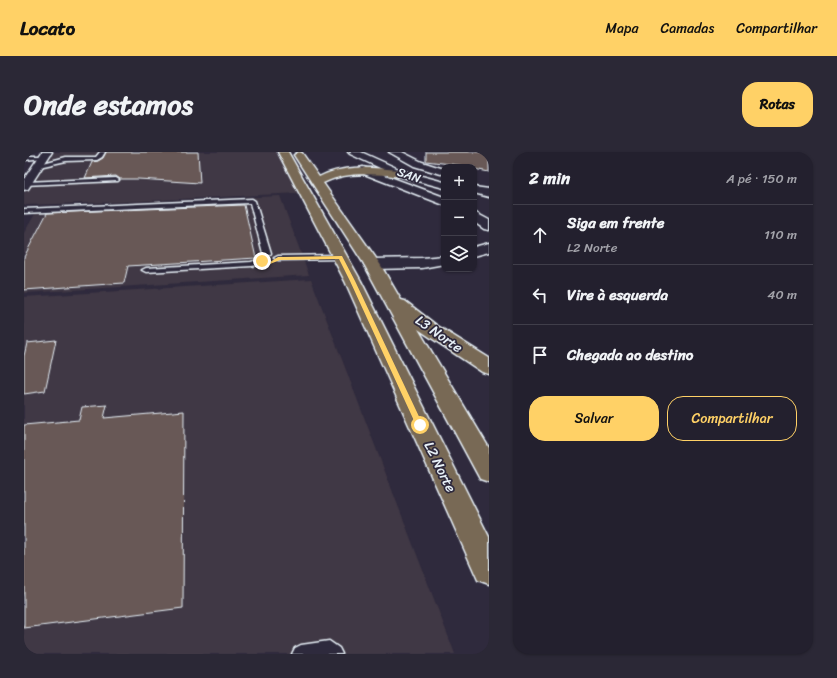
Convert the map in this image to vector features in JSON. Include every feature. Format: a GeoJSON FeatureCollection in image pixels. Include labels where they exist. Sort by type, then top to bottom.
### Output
{"type":"FeatureCollection","features":[{"type":"Feature","properties":{"kind":"main road","name":"L2 Norte"},"geometry":{"type":"LineString","coordinates":[[283,152],[353,281],[489,569]]}},
{"type":"Feature","properties":{"kind":"main road"},"geometry":{"type":"LineString","coordinates":[[297,152],[372,264],[489,471]]}},
{"type":"Feature","properties":{"kind":"main road","name":"SAN"},"geometry":{"type":"LineString","coordinates":[[353,152],[399,173],[441,184]]}},
{"type":"Feature","properties":{"kind":"main road"},"geometry":{"type":"LineString","coordinates":[[372,161],[390,159],[396,157],[396,153],[418,164],[441,171]]}},
{"type":"Feature","properties":{"kind":"main road"},"geometry":{"type":"LineString","coordinates":[[25,185],[43,158]]}},
{"type":"Feature","properties":{"kind":"main road"},"geometry":{"type":"LineString","coordinates":[[317,182],[334,173],[363,170],[399,173]]}},
{"type":"Feature","properties":{"kind":"main road"},"geometry":{"type":"LineString","coordinates":[[363,170],[441,199]]}},
{"type":"Feature","properties":{"kind":"main road"},"geometry":{"type":"LineString","coordinates":[[477,190],[489,192]]}},
{"type":"Feature","properties":{"kind":"main road"},"geometry":{"type":"LineString","coordinates":[[477,218],[489,226]]}},
{"type":"Feature","properties":{"kind":"main road"},"geometry":{"type":"LineString","coordinates":[[477,251],[489,248]]}},
{"type":"Feature","properties":{"kind":"main road"},"geometry":{"type":"LineString","coordinates":[[372,264],[422,263],[441,260]]}},
{"type":"Feature","properties":{"kind":"main road","name":"L3 Norte"},"geometry":{"type":"LineString","coordinates":[[391,299],[430,329],[489,367]]}},
{"type":"Feature","properties":{"kind":"lane"},"geometry":{"type":"LineString","coordinates":[[24,158],[66,160],[97,158],[103,152]]}},
{"type":"Feature","properties":{"kind":"lane"},"geometry":{"type":"LineString","coordinates":[[25,185],[116,180]]}},
{"type":"Feature","properties":{"kind":"lane"},"geometry":{"type":"LineString","coordinates":[[24,211],[252,201],[267,253]]}},
{"type":"Feature","properties":{"kind":"lane"},"geometry":{"type":"LineString","coordinates":[[262,261],[260,258],[267,253],[275,255],[278,258],[340,257]]}},
{"type":"Feature","properties":{"kind":"lane"},"geometry":{"type":"LineString","coordinates":[[146,270],[252,264],[262,261],[270,263],[277,261],[278,258]]}},
{"type":"Feature","properties":{"kind":"lane"},"geometry":{"type":"LineString","coordinates":[[301,654],[329,650],[334,654]]}},
{"type":"Feature","properties":{"kind":"shaded area"},"geometry":{"type":"Polygon","coordinates":[[[53,152],[276,152],[299,193],[123,202],[24,205],[24,193],[46,164],[41,164],[53,152]]]}},
{"type":"Feature","properties":{"kind":"shaded area"},"geometry":{"type":"Polygon","coordinates":[[[280,196],[309,275],[24,293],[24,233],[39,207],[280,196]]]}},
{"type":"Feature","properties":{"kind":"shaded area"},"geometry":{"type":"Polygon","coordinates":[[[311,279],[455,654],[24,654],[24,297],[311,279]]]}},
{"type":"Feature","properties":{"kind":"building"},"geometry":{"type":"Polygon","coordinates":[[[106,152],[198,152],[200,183],[120,179],[116,176],[85,178],[92,162],[103,158],[106,152]]]}},
{"type":"Feature","properties":{"kind":"building"},"geometry":{"type":"Polygon","coordinates":[[[426,152],[489,152],[489,172],[477,170],[477,164],[450,164],[426,161],[426,152]]]}},
{"type":"Feature","properties":{"kind":"building"},"geometry":{"type":"Polygon","coordinates":[[[244,205],[256,258],[128,266],[124,283],[24,290],[24,257],[47,213],[244,205]]]}},
{"type":"Feature","properties":{"kind":"building"},"geometry":{"type":"Polygon","coordinates":[[[56,340],[45,391],[24,394],[24,356],[27,343],[56,340]]]}},
{"type":"Feature","properties":{"kind":"building"},"geometry":{"type":"Polygon","coordinates":[[[107,405],[104,418],[184,411],[183,608],[24,628],[24,425],[79,420],[82,407],[107,405]]]}},
{"type":"Feature","properties":{"kind":"route"},"geometry":{"type":"LineString","coordinates":[[262,261],[270,263],[277,261],[278,258],[340,257],[353,281],[420,425]]}}]}
